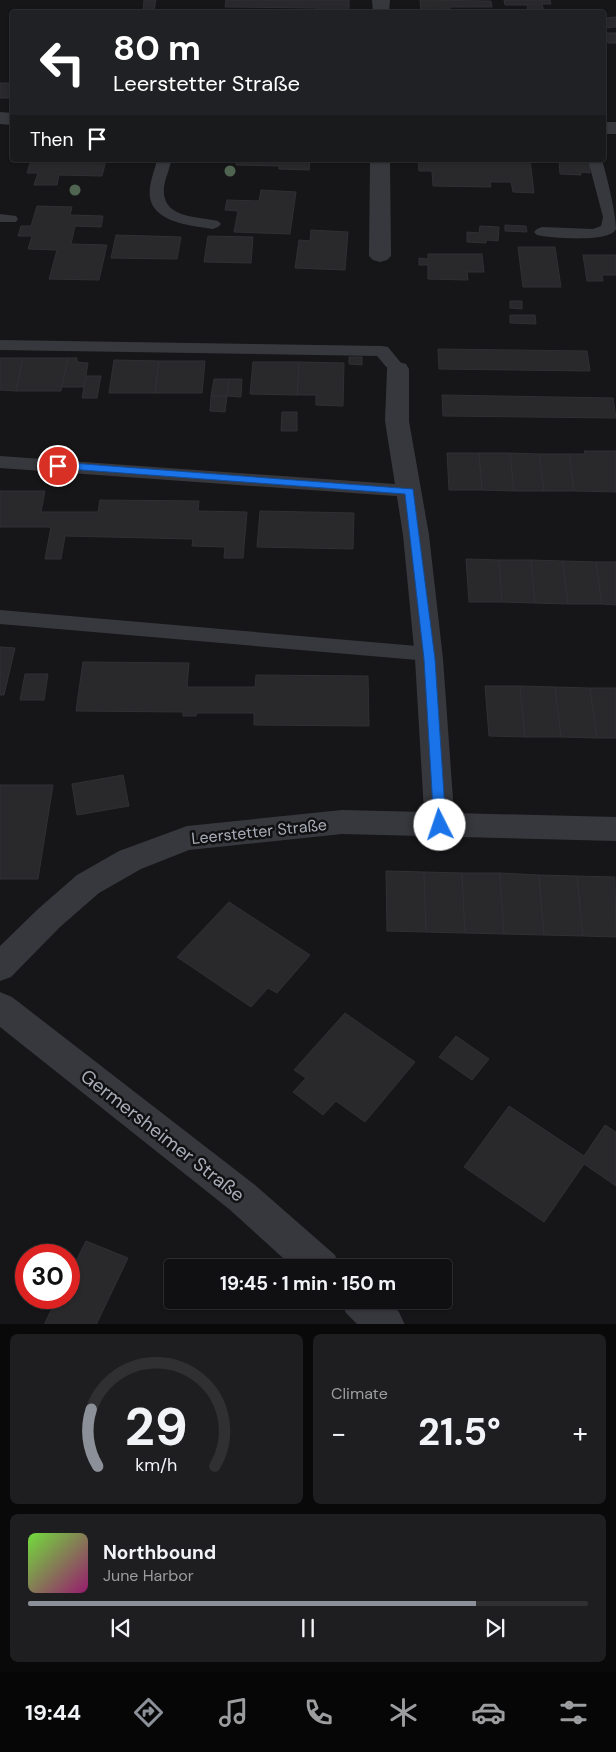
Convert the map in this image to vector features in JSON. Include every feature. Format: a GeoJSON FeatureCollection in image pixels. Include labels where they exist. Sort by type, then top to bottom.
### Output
{"type":"FeatureCollection","features":[{"type":"Feature","properties":{"kind":"street"},"geometry":{"type":"LineString","coordinates":[[380,162],[380,256]]}},
{"type":"Feature","properties":{"kind":"street"},"geometry":{"type":"LineString","coordinates":[[398,369],[397,421],[410,491],[429,654],[440,825]]}},
{"type":"Feature","properties":{"kind":"street","name":"Leerstetter Straße"},"geometry":{"type":"LineString","coordinates":[[0,967],[49,918],[88,884],[130,860],[187,838],[342,822],[616,829]]}},
{"type":"Feature","properties":{"kind":"street","name":"Germersheimer Straße"},"geometry":{"type":"LineString","coordinates":[[0,1007],[242,1197],[312,1259]]}},
{"type":"Feature","properties":{"kind":"street"},"geometry":{"type":"LineString","coordinates":[[369,1309],[386,1324]]}},
{"type":"Feature","properties":{"kind":"lane"},"geometry":{"type":"LineString","coordinates":[[163,162],[157,187],[158,204],[164,212],[180,219],[214,224]]}},
{"type":"Feature","properties":{"kind":"lane"},"geometry":{"type":"LineString","coordinates":[[542,232],[594,234],[608,229],[610,217],[596,162]]}},
{"type":"Feature","properties":{"kind":"lane"},"geometry":{"type":"LineString","coordinates":[[0,345],[382,351],[398,369]]}},
{"type":"Feature","properties":{"kind":"lane"},"geometry":{"type":"LineString","coordinates":[[0,462],[410,491]]}},
{"type":"Feature","properties":{"kind":"lane"},"geometry":{"type":"LineString","coordinates":[[0,617],[429,654]]}},
{"type":"Feature","properties":{"kind":"building"},"geometry":{"type":"Polygon","coordinates":[[[144,0],[156,0],[154,10],[143,10],[144,0]]]}},
{"type":"Feature","properties":{"kind":"building"},"geometry":{"type":"Polygon","coordinates":[[[226,0],[349,0],[349,10],[225,7],[226,0]]]}},
{"type":"Feature","properties":{"kind":"building"},"geometry":{"type":"Polygon","coordinates":[[[420,0],[491,1],[492,7],[450,7],[450,10],[421,10],[420,0]]]}},
{"type":"Feature","properties":{"kind":"building"},"geometry":{"type":"Polygon","coordinates":[[[504,0],[550,0],[551,4],[542,4],[544,10],[528,10],[527,5],[505,5],[504,0]]]}},
{"type":"Feature","properties":{"kind":"building"},"geometry":{"type":"Polygon","coordinates":[[[616,17],[616,27],[606,28],[606,18],[616,17]]]}},
{"type":"Feature","properties":{"kind":"building"},"geometry":{"type":"Polygon","coordinates":[[[606,33],[616,33],[616,43],[608,43],[606,33]]]}},
{"type":"Feature","properties":{"kind":"building"},"geometry":{"type":"Polygon","coordinates":[[[0,83],[10,83],[10,98],[0,98],[0,83]]]}},
{"type":"Feature","properties":{"kind":"building"},"geometry":{"type":"Polygon","coordinates":[[[30,162],[106,162],[102,176],[59,175],[57,185],[34,185],[38,173],[27,173],[30,162]]]}},
{"type":"Feature","properties":{"kind":"building"},"geometry":{"type":"Polygon","coordinates":[[[237,162],[310,162],[309,170],[279,169],[279,166],[236,165],[237,162]]]}},
{"type":"Feature","properties":{"kind":"building"},"geometry":{"type":"Polygon","coordinates":[[[418,162],[530,162],[534,193],[513,192],[511,182],[490,182],[491,187],[433,186],[432,171],[419,171],[418,162]]]}},
{"type":"Feature","properties":{"kind":"building"},"geometry":{"type":"Polygon","coordinates":[[[559,162],[590,162],[590,173],[581,172],[581,175],[560,174],[559,162]]]}},
{"type":"Feature","properties":{"kind":"building"},"geometry":{"type":"Polygon","coordinates":[[[261,190],[296,192],[290,234],[234,232],[238,211],[225,210],[227,200],[259,201],[261,190]]]}},
{"type":"Feature","properties":{"kind":"building"},"geometry":{"type":"Polygon","coordinates":[[[37,206],[72,207],[70,215],[103,216],[101,227],[75,226],[71,244],[107,245],[99,280],[49,279],[57,250],[28,249],[32,236],[18,236],[21,226],[31,226],[37,206]]]}},
{"type":"Feature","properties":{"kind":"building"},"geometry":{"type":"Polygon","coordinates":[[[505,225],[526,226],[527,232],[505,231],[505,225]]]}},
{"type":"Feature","properties":{"kind":"building"},"geometry":{"type":"Polygon","coordinates":[[[480,226],[499,227],[498,241],[486,240],[486,243],[467,242],[467,232],[479,233],[480,226]]]}},
{"type":"Feature","properties":{"kind":"building"},"geometry":{"type":"Polygon","coordinates":[[[311,230],[348,232],[345,270],[295,268],[299,240],[310,241],[311,230]]]}},
{"type":"Feature","properties":{"kind":"building"},"geometry":{"type":"Polygon","coordinates":[[[116,235],[181,237],[177,259],[111,258],[116,235]]]}},
{"type":"Feature","properties":{"kind":"building"},"geometry":{"type":"Polygon","coordinates":[[[208,236],[253,237],[251,263],[204,262],[208,236]]]}},
{"type":"Feature","properties":{"kind":"building"},"geometry":{"type":"Polygon","coordinates":[[[518,247],[555,247],[561,287],[523,287],[518,247]]]}},
{"type":"Feature","properties":{"kind":"building"},"geometry":{"type":"Polygon","coordinates":[[[428,254],[482,254],[484,272],[467,272],[468,280],[428,279],[428,265],[419,265],[419,258],[428,259],[428,254]]]}},
{"type":"Feature","properties":{"kind":"building"},"geometry":{"type":"Polygon","coordinates":[[[583,255],[616,255],[616,275],[602,275],[603,281],[587,281],[583,255]]]}},
{"type":"Feature","properties":{"kind":"building"},"geometry":{"type":"Polygon","coordinates":[[[510,301],[522,301],[522,309],[510,308],[510,301]]]}},
{"type":"Feature","properties":{"kind":"building"},"geometry":{"type":"Polygon","coordinates":[[[510,315],[535,315],[536,324],[510,323],[510,315]]]}},
{"type":"Feature","properties":{"kind":"building"},"geometry":{"type":"Polygon","coordinates":[[[438,349],[587,351],[590,371],[439,369],[438,349]]]}},
{"type":"Feature","properties":{"kind":"building"},"geometry":{"type":"Polygon","coordinates":[[[349,357],[362,357],[362,365],[349,364],[349,357]]]}},
{"type":"Feature","properties":{"kind":"building"},"geometry":{"type":"Polygon","coordinates":[[[0,358],[23,358],[16,391],[0,390],[0,358]]]}},
{"type":"Feature","properties":{"kind":"building"},"geometry":{"type":"Polygon","coordinates":[[[23,358],[68,358],[61,391],[16,391],[23,358]]]}},
{"type":"Feature","properties":{"kind":"building"},"geometry":{"type":"Polygon","coordinates":[[[68,358],[77,358],[77,362],[88,363],[84,387],[62,387],[68,358]]]}},
{"type":"Feature","properties":{"kind":"building"},"geometry":{"type":"Polygon","coordinates":[[[114,360],[159,361],[155,393],[109,393],[114,360]]]}},
{"type":"Feature","properties":{"kind":"building"},"geometry":{"type":"Polygon","coordinates":[[[159,361],[205,361],[202,393],[155,393],[159,361]]]}},
{"type":"Feature","properties":{"kind":"building"},"geometry":{"type":"Polygon","coordinates":[[[253,362],[299,362],[297,395],[250,394],[253,362]]]}},
{"type":"Feature","properties":{"kind":"building"},"geometry":{"type":"Polygon","coordinates":[[[299,362],[344,363],[343,406],[316,405],[316,395],[297,395],[299,362]]]}},
{"type":"Feature","properties":{"kind":"building"},"geometry":{"type":"Polygon","coordinates":[[[86,376],[101,376],[97,398],[82,398],[86,376]]]}},
{"type":"Feature","properties":{"kind":"building"},"geometry":{"type":"Polygon","coordinates":[[[214,379],[229,379],[227,396],[211,396],[214,379]]]}},
{"type":"Feature","properties":{"kind":"building"},"geometry":{"type":"Polygon","coordinates":[[[229,379],[242,379],[241,397],[227,396],[229,379]]]}},
{"type":"Feature","properties":{"kind":"building"},"geometry":{"type":"Polygon","coordinates":[[[442,395],[613,398],[616,418],[443,416],[442,395]]]}},
{"type":"Feature","properties":{"kind":"building"},"geometry":{"type":"Polygon","coordinates":[[[211,396],[227,396],[225,412],[210,411],[211,396]]]}},
{"type":"Feature","properties":{"kind":"building"},"geometry":{"type":"Polygon","coordinates":[[[282,412],[297,412],[297,431],[281,431],[282,412]]]}},
{"type":"Feature","properties":{"kind":"building"},"geometry":{"type":"Polygon","coordinates":[[[584,451],[616,451],[616,492],[574,491],[569,454],[585,454],[584,451]]]}},
{"type":"Feature","properties":{"kind":"building"},"geometry":{"type":"Polygon","coordinates":[[[447,453],[479,453],[482,490],[449,490],[447,453]]]}},
{"type":"Feature","properties":{"kind":"building"},"geometry":{"type":"Polygon","coordinates":[[[479,453],[510,453],[514,491],[482,490],[479,453]]]}},
{"type":"Feature","properties":{"kind":"building"},"geometry":{"type":"Polygon","coordinates":[[[510,453],[539,454],[544,491],[514,491],[510,453]]]}},
{"type":"Feature","properties":{"kind":"building"},"geometry":{"type":"Polygon","coordinates":[[[539,454],[569,454],[574,491],[544,491],[539,454]]]}},
{"type":"Feature","properties":{"kind":"building"},"geometry":{"type":"Polygon","coordinates":[[[0,491],[45,491],[41,512],[98,512],[100,500],[199,501],[198,511],[247,512],[243,558],[224,558],[225,547],[192,546],[193,539],[65,536],[61,559],[45,559],[51,527],[0,527],[0,491]]]}},
{"type":"Feature","properties":{"kind":"building"},"geometry":{"type":"Polygon","coordinates":[[[260,511],[354,513],[353,549],[257,547],[260,511]]]}},
{"type":"Feature","properties":{"kind":"building"},"geometry":{"type":"Polygon","coordinates":[[[466,559],[499,560],[502,602],[469,602],[466,559]]]}},
{"type":"Feature","properties":{"kind":"building"},"geometry":{"type":"Polygon","coordinates":[[[499,560],[531,560],[535,603],[502,602],[499,560]]]}},
{"type":"Feature","properties":{"kind":"building"},"geometry":{"type":"Polygon","coordinates":[[[531,560],[563,561],[568,604],[535,603],[531,560]]]}},
{"type":"Feature","properties":{"kind":"building"},"geometry":{"type":"Polygon","coordinates":[[[563,561],[596,562],[602,604],[568,604],[563,561]]]}},
{"type":"Feature","properties":{"kind":"building"},"geometry":{"type":"Polygon","coordinates":[[[596,562],[616,562],[616,605],[602,604],[596,562]]]}},
{"type":"Feature","properties":{"kind":"building"},"geometry":{"type":"Polygon","coordinates":[[[0,647],[15,648],[4,695],[0,695],[0,647]]]}},
{"type":"Feature","properties":{"kind":"building"},"geometry":{"type":"Polygon","coordinates":[[[83,662],[189,663],[187,687],[255,687],[256,675],[368,676],[369,726],[254,725],[254,713],[197,713],[196,716],[183,716],[183,712],[76,711],[83,662]]]}},
{"type":"Feature","properties":{"kind":"building"},"geometry":{"type":"Polygon","coordinates":[[[25,674],[48,674],[44,700],[20,700],[25,674]]]}},
{"type":"Feature","properties":{"kind":"building"},"geometry":{"type":"Polygon","coordinates":[[[485,686],[520,686],[525,737],[489,736],[485,686]]]}},
{"type":"Feature","properties":{"kind":"building"},"geometry":{"type":"Polygon","coordinates":[[[520,686],[555,687],[561,737],[525,737],[520,686]]]}},
{"type":"Feature","properties":{"kind":"building"},"geometry":{"type":"Polygon","coordinates":[[[555,687],[590,688],[597,738],[561,737],[555,687]]]}},
{"type":"Feature","properties":{"kind":"building"},"geometry":{"type":"Polygon","coordinates":[[[590,688],[616,688],[616,738],[597,738],[590,688]]]}},
{"type":"Feature","properties":{"kind":"building"},"geometry":{"type":"Polygon","coordinates":[[[123,775],[129,806],[77,815],[72,784],[123,775]]]}},
{"type":"Feature","properties":{"kind":"building"},"geometry":{"type":"Polygon","coordinates":[[[0,785],[53,785],[38,879],[0,879],[0,785]]]}},
{"type":"Feature","properties":{"kind":"building"},"geometry":{"type":"Polygon","coordinates":[[[386,871],[424,872],[426,932],[387,931],[386,871]]]}},
{"type":"Feature","properties":{"kind":"building"},"geometry":{"type":"Polygon","coordinates":[[[424,872],[462,873],[465,933],[426,932],[424,872]]]}},
{"type":"Feature","properties":{"kind":"building"},"geometry":{"type":"Polygon","coordinates":[[[462,873],[500,873],[504,934],[465,933],[462,873]]]}},
{"type":"Feature","properties":{"kind":"building"},"geometry":{"type":"Polygon","coordinates":[[[500,873],[539,875],[544,935],[504,934],[500,873]]]}},
{"type":"Feature","properties":{"kind":"building"},"geometry":{"type":"Polygon","coordinates":[[[539,875],[577,876],[583,936],[544,935],[539,875]]]}},
{"type":"Feature","properties":{"kind":"building"},"geometry":{"type":"Polygon","coordinates":[[[577,876],[615,877],[616,937],[583,936],[577,876]]]}},
{"type":"Feature","properties":{"kind":"building"},"geometry":{"type":"Polygon","coordinates":[[[229,902],[310,955],[277,993],[268,988],[251,1007],[177,957],[229,902]]]}},
{"type":"Feature","properties":{"kind":"building"},"geometry":{"type":"Polygon","coordinates":[[[345,1013],[415,1062],[365,1122],[336,1101],[323,1115],[293,1092],[306,1078],[294,1070],[345,1013]]]}},
{"type":"Feature","properties":{"kind":"building"},"geometry":{"type":"Polygon","coordinates":[[[456,1036],[489,1059],[472,1080],[439,1057],[456,1036]]]}},
{"type":"Feature","properties":{"kind":"building"},"geometry":{"type":"Polygon","coordinates":[[[509,1106],[584,1156],[605,1125],[616,1132],[616,1186],[584,1164],[544,1222],[464,1167],[509,1106]]]}},
{"type":"Feature","properties":{"kind":"building"},"geometry":{"type":"Polygon","coordinates":[[[86,1241],[128,1258],[96,1324],[44,1324],[52,1309],[80,1309],[80,1253],[86,1241]]]}},
{"type":"Feature","properties":{"kind":"route"},"geometry":{"type":"LineString","coordinates":[[58,466],[410,491],[429,659],[440,825]]}}]}
